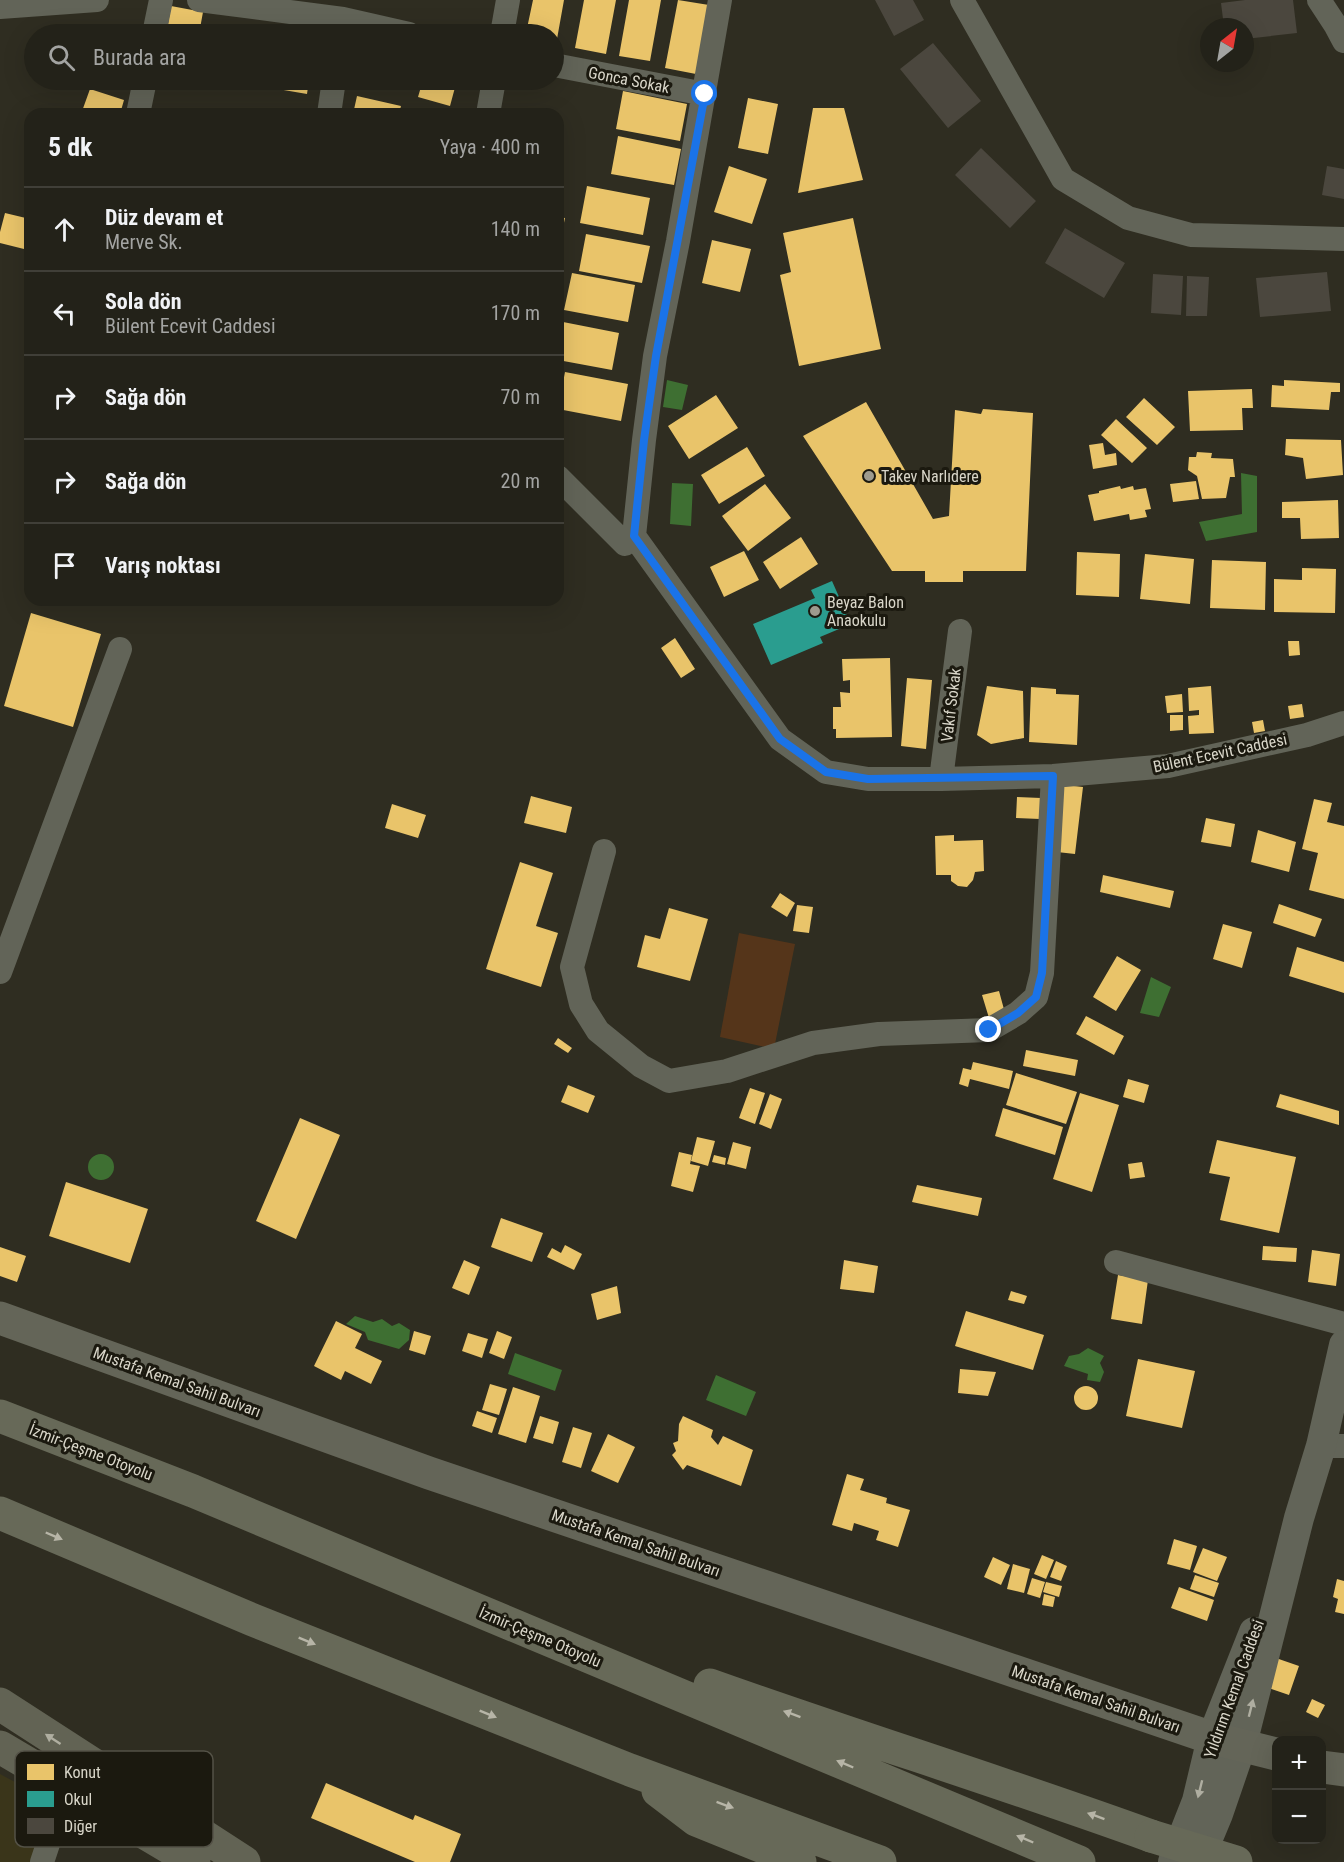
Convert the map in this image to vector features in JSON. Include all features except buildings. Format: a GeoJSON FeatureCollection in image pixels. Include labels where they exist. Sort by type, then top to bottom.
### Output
{"type":"FeatureCollection","features":[{"type":"Feature","properties":{"kind":"highway","name":"İzmir-Çeşme Otoyolu"},"geometry":{"type":"LineString","coordinates":[[0,1416],[193,1491],[1079,1862]]}},
{"type":"Feature","properties":{"kind":"highway"},"geometry":{"type":"LineString","coordinates":[[193,1491],[714,1687],[804,1719],[1026,1790],[1151,1836],[1236,1862]]}},
{"type":"Feature","properties":{"kind":"highway"},"geometry":{"type":"LineString","coordinates":[[0,1513],[253,1620],[630,1770],[880,1862]]}},
{"type":"Feature","properties":{"kind":"highway"},"geometry":{"type":"LineString","coordinates":[[630,1770],[696,1820],[800,1862]]}},
{"type":"Feature","properties":{"kind":"main road","name":"Mustafa Kemal Sahil Bulvarı"},"geometry":{"type":"LineString","coordinates":[[0,1318],[429,1473],[1227,1741],[1272,1753]]}},
{"type":"Feature","properties":{"kind":"main road"},"geometry":{"type":"LineString","coordinates":[[0,1704],[73,1751]]}},
{"type":"Feature","properties":{"kind":"main road"},"geometry":{"type":"LineString","coordinates":[[0,1747],[15,1756]]}},
{"type":"Feature","properties":{"kind":"main road"},"geometry":{"type":"LineString","coordinates":[[1326,1768],[1344,1770]]}},
{"type":"Feature","properties":{"kind":"main road"},"geometry":{"type":"LineString","coordinates":[[213,1842],[244,1862]]}},
{"type":"Feature","properties":{"kind":"main road"},"geometry":{"type":"LineString","coordinates":[[169,1847],[194,1862]]}},
{"type":"Feature","properties":{"kind":"street"},"geometry":{"type":"LineString","coordinates":[[0,7],[97,0]]}},
{"type":"Feature","properties":{"kind":"street"},"geometry":{"type":"LineString","coordinates":[[156,24],[161,0]]}},
{"type":"Feature","properties":{"kind":"street"},"geometry":{"type":"LineString","coordinates":[[199,0],[344,18],[368,24]]}},
{"type":"Feature","properties":{"kind":"street"},"geometry":{"type":"LineString","coordinates":[[504,24],[508,0]]}},
{"type":"Feature","properties":{"kind":"street"},"geometry":{"type":"LineString","coordinates":[[564,483],[625,544],[634,536],[656,356],[705,94],[720,0]]}},
{"type":"Feature","properties":{"kind":"street"},"geometry":{"type":"LineString","coordinates":[[962,0],[1063,180],[1128,218],[1191,236],[1344,239]]}},
{"type":"Feature","properties":{"kind":"street"},"geometry":{"type":"LineString","coordinates":[[1319,0],[1344,41]]}},
{"type":"Feature","properties":{"kind":"street","name":"Gonca Sokak"},"geometry":{"type":"LineString","coordinates":[[564,67],[705,94]]}},
{"type":"Feature","properties":{"kind":"street"},"geometry":{"type":"LineString","coordinates":[[139,108],[143,90]]}},
{"type":"Feature","properties":{"kind":"street"},"geometry":{"type":"LineString","coordinates":[[329,108],[332,90]]}},
{"type":"Feature","properties":{"kind":"street"},"geometry":{"type":"LineString","coordinates":[[489,108],[492,90]]}},
{"type":"Feature","properties":{"kind":"street","name":"Bülent Ecevit Caddesi"},"geometry":{"type":"LineString","coordinates":[[634,536],[780,739],[826,772],[868,779],[941,779],[1053,776],[1168,766],[1307,735],[1344,723]]}},
{"type":"Feature","properties":{"kind":"street","name":"Vakıf Sokak"},"geometry":{"type":"LineString","coordinates":[[941,779],[960,631]]}},
{"type":"Feature","properties":{"kind":"street"},"geometry":{"type":"LineString","coordinates":[[0,972],[120,649]]}},
{"type":"Feature","properties":{"kind":"street"},"geometry":{"type":"LineString","coordinates":[[604,851],[572,967],[581,1004],[598,1031],[640,1066],[669,1081],[727,1071],[813,1043],[879,1034],[989,1030],[1018,1013],[1036,997],[1042,973],[1053,776]]}},
{"type":"Feature","properties":{"kind":"street"},"geometry":{"type":"LineString","coordinates":[[1116,1262],[1344,1324]]}},
{"type":"Feature","properties":{"kind":"street","name":"Yıldırım Kemal Caddesi"},"geometry":{"type":"LineString","coordinates":[[1173,1862],[1197,1801],[1227,1741],[1299,1518],[1333,1446],[1344,1345]]}},
{"type":"Feature","properties":{"kind":"street","name":"Yıldırım Kemal Caddesi"},"geometry":{"type":"LineString","coordinates":[[1198,1862],[1218,1814],[1227,1741]]}},
{"type":"Feature","properties":{"kind":"street"},"geometry":{"type":"LineString","coordinates":[[42,1862],[47,1847]]}},
{"type":"Feature","properties":{"kind":"shaded area"},"geometry":{"type":"Polygon","coordinates":[[[667,380],[688,385],[682,410],[663,407],[667,380]]]}},
{"type":"Feature","properties":{"kind":"shaded area"},"geometry":{"type":"Polygon","coordinates":[[[1241,473],[1257,476],[1257,532],[1206,541],[1199,522],[1242,514],[1241,473]]]}},
{"type":"Feature","properties":{"kind":"shaded area"},"geometry":{"type":"Polygon","coordinates":[[[672,483],[693,484],[691,526],[670,524],[672,483]]]}},
{"type":"Feature","properties":{"kind":"shaded area"},"geometry":{"type":"Polygon","coordinates":[[[739,933],[795,944],[774,1049],[720,1037],[739,933]]]}},
{"type":"Feature","properties":{"kind":"shaded area"},"geometry":{"type":"Polygon","coordinates":[[[1151,977],[1171,987],[1159,1017],[1140,1013],[1151,977]]]}},
{"type":"Feature","properties":{"kind":"shaded area"},"geometry":{"type":"Polygon","coordinates":[[[101,1154],[111,1157],[114,1167],[111,1177],[101,1180],[91,1177],[88,1167],[91,1157],[101,1154]]]}},
{"type":"Feature","properties":{"kind":"shaded area"},"geometry":{"type":"Polygon","coordinates":[[[355,1316],[373,1322],[382,1319],[392,1326],[399,1323],[410,1330],[409,1340],[399,1349],[368,1340],[365,1332],[346,1324],[355,1316]]]}},
{"type":"Feature","properties":{"kind":"shaded area"},"geometry":{"type":"Polygon","coordinates":[[[1088,1348],[1104,1356],[1100,1363],[1104,1372],[1100,1382],[1087,1380],[1088,1374],[1064,1366],[1069,1356],[1079,1354],[1088,1348]]]}},
{"type":"Feature","properties":{"kind":"shaded area"},"geometry":{"type":"Polygon","coordinates":[[[515,1353],[562,1370],[555,1391],[508,1374],[515,1353]]]}},
{"type":"Feature","properties":{"kind":"shaded area"},"geometry":{"type":"Polygon","coordinates":[[[716,1375],[756,1392],[746,1416],[706,1400],[716,1375]]]}},
{"type":"Feature","properties":{"kind":"shaded area"},"geometry":{"type":"Polygon","coordinates":[[[0,1774],[15,1782],[15,1847],[40,1847],[34,1862],[0,1862],[0,1774]]]}},
{"type":"Feature","properties":{"kind":"place","name":"Takev Narlıdere"},"geometry":{"type":"Point","coordinates":[869,476]}},
{"type":"Feature","properties":{"kind":"place","name":"Beyaz Balon Anaokulu"},"geometry":{"type":"Point","coordinates":[815,611]}},
{"type":"Feature","properties":{"kind":"route"},"geometry":{"type":"LineString","coordinates":[[705,94],[656,356],[634,536],[780,739],[826,772],[868,779],[1053,776],[1042,973],[1036,997],[1018,1013],[989,1030]]}}]}
